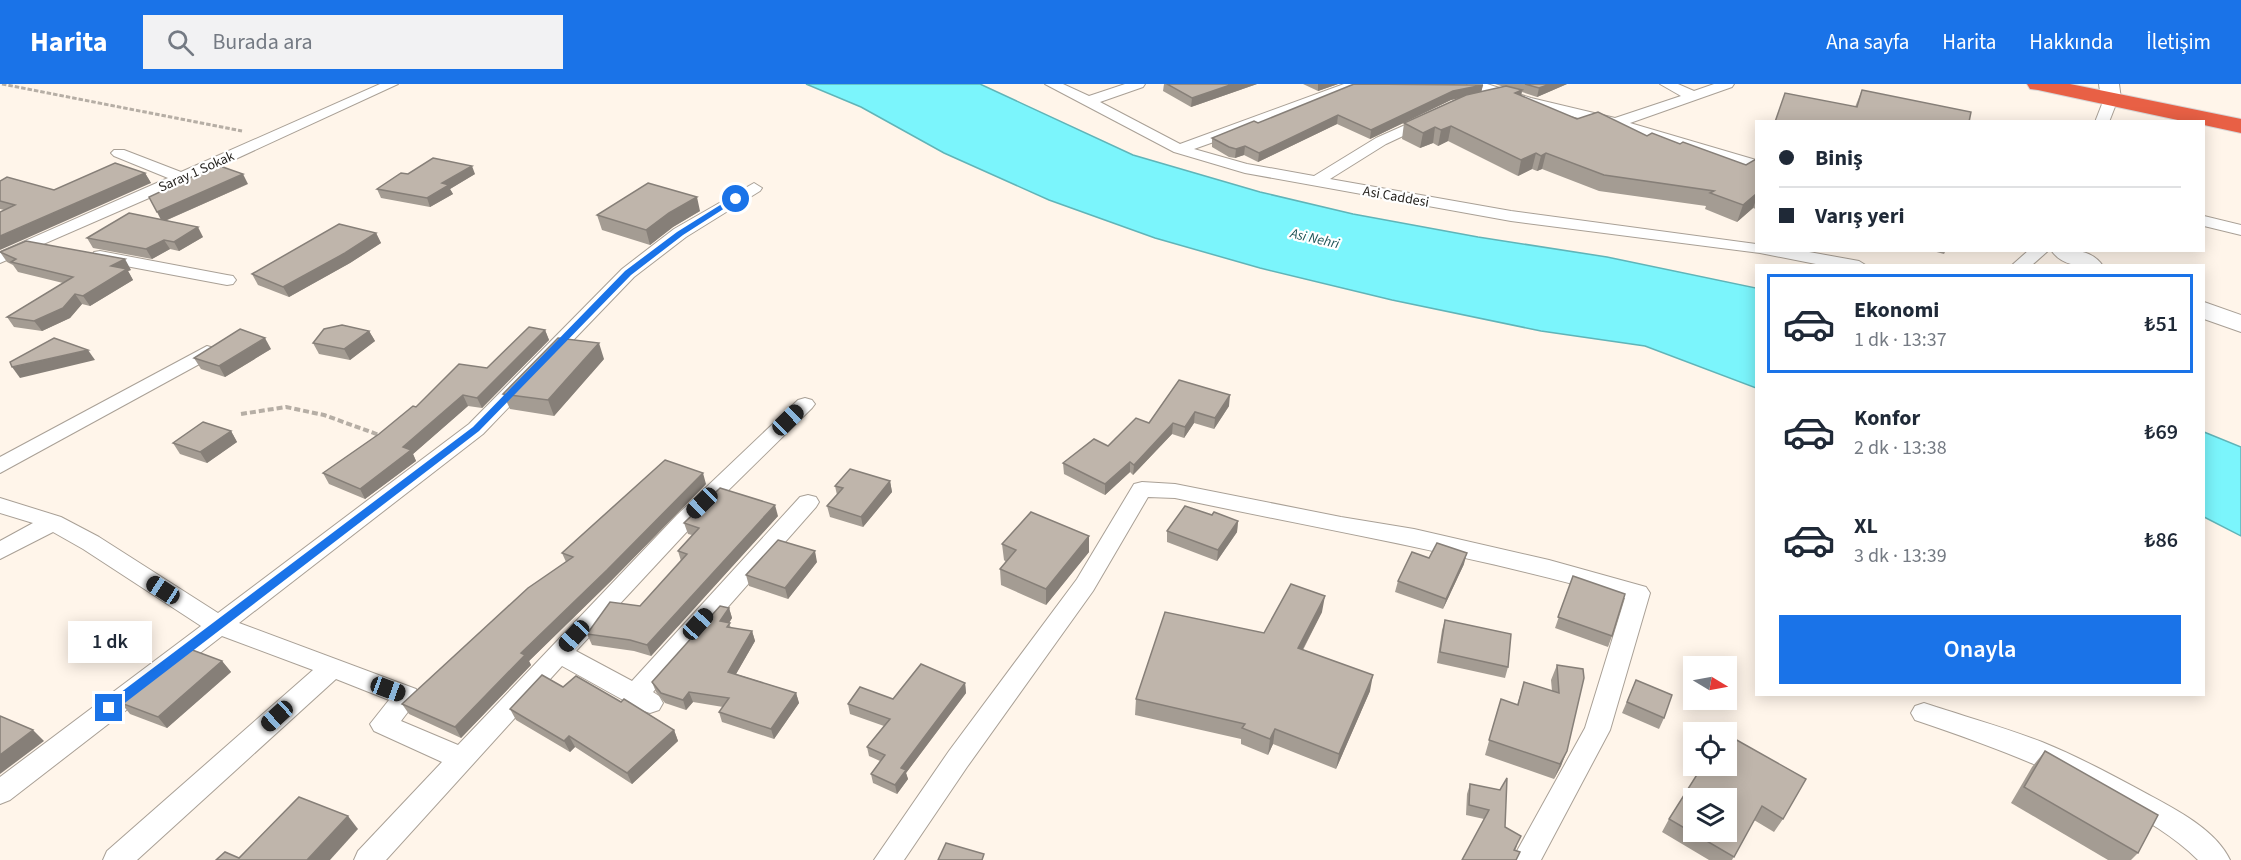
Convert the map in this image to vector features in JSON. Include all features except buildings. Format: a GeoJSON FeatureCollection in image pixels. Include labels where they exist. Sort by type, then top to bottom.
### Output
{"type":"FeatureCollection","features":[{"type":"Feature","properties":{"kind":"highway"},"geometry":{"type":"LineString","coordinates":[[2038,84],[2110,89],[2241,110]]}},
{"type":"Feature","properties":{"kind":"highway"},"geometry":{"type":"LineString","coordinates":[[2110,89],[2241,126]]}},
{"type":"Feature","properties":{"kind":"street","name":"Saray 1 Sokak"},"geometry":{"type":"LineString","coordinates":[[0,258],[391,84]]}},
{"type":"Feature","properties":{"kind":"street","name":"Asi Caddesi"},"geometry":{"type":"LineString","coordinates":[[1052,84],[1179,149],[1245,168],[1511,216],[1755,249]]}},
{"type":"Feature","properties":{"kind":"street"},"geometry":{"type":"LineString","coordinates":[[1089,101],[1138,84]]}},
{"type":"Feature","properties":{"kind":"street"},"geometry":{"type":"LineString","coordinates":[[1179,149],[1299,107],[1356,84]]}},
{"type":"Feature","properties":{"kind":"street"},"geometry":{"type":"LineString","coordinates":[[1667,84],[1693,96]]}},
{"type":"Feature","properties":{"kind":"street"},"geometry":{"type":"LineString","coordinates":[[1615,123],[1726,84]]}},
{"type":"Feature","properties":{"kind":"street"},"geometry":{"type":"LineString","coordinates":[[2102,120],[2110,89]]}},
{"type":"Feature","properties":{"kind":"street"},"geometry":{"type":"LineString","coordinates":[[1487,90],[1557,111],[1615,123],[1755,165]]}},
{"type":"Feature","properties":{"kind":"street"},"geometry":{"type":"LineString","coordinates":[[1316,181],[1381,141],[1448,110]]}},
{"type":"Feature","properties":{"kind":"street"},"geometry":{"type":"LineString","coordinates":[[119,153],[183,178]]}},
{"type":"Feature","properties":{"kind":"street"},"geometry":{"type":"LineString","coordinates":[[0,792],[217,624],[476,429],[628,273],[680,233],[754,188]]}},
{"type":"Feature","properties":{"kind":"street"},"geometry":{"type":"LineString","coordinates":[[2205,221],[2241,230]]}},
{"type":"Feature","properties":{"kind":"street"},"geometry":{"type":"LineString","coordinates":[[32,244],[227,280]]}},
{"type":"Feature","properties":{"kind":"street"},"geometry":{"type":"LineString","coordinates":[[1778,252],[1847,264]]}},
{"type":"Feature","properties":{"kind":"street"},"geometry":{"type":"LineString","coordinates":[[2022,264],[2038,252]]}},
{"type":"Feature","properties":{"kind":"street"},"geometry":{"type":"LineString","coordinates":[[2066,252],[2088,264]]}},
{"type":"Feature","properties":{"kind":"street"},"geometry":{"type":"LineString","coordinates":[[2205,310],[2241,324]]}},
{"type":"Feature","properties":{"kind":"street"},"geometry":{"type":"LineString","coordinates":[[0,466],[207,352]]}},
{"type":"Feature","properties":{"kind":"street"},"geometry":{"type":"LineString","coordinates":[[368,860],[685,520],[805,404]]}},
{"type":"Feature","properties":{"kind":"street"},"geometry":{"type":"LineString","coordinates":[[888,860],[958,759],[1085,585],[1142,489],[1175,491],[1341,525],[1414,537],[1549,568],[1638,593],[1597,730],[1526,860]]}},
{"type":"Feature","properties":{"kind":"street"},"geometry":{"type":"LineString","coordinates":[[559,653],[643,699],[808,502]]}},
{"type":"Feature","properties":{"kind":"street"},"geometry":{"type":"LineString","coordinates":[[0,505],[53,522],[91,543],[217,624],[407,696],[382,724],[463,759]]}},
{"type":"Feature","properties":{"kind":"street"},"geometry":{"type":"LineString","coordinates":[[0,551],[53,522]]}},
{"type":"Feature","properties":{"kind":"street"},"geometry":{"type":"LineString","coordinates":[[117,860],[331,669]]}},
{"type":"Feature","properties":{"kind":"street"},"geometry":{"type":"LineString","coordinates":[[1924,712],[2015,743],[2082,772],[2179,827],[2216,860]]}},
{"type":"Feature","properties":{"kind":"path"},"geometry":{"type":"LineString","coordinates":[[2,84],[271,137]]}},
{"type":"Feature","properties":{"kind":"path"},"geometry":{"type":"LineString","coordinates":[[242,414],[286,407],[324,415],[387,438]]}},
{"type":"Feature","properties":{"kind":"water","name":"Asi Nehri"},"geometry":{"type":"Polygon","coordinates":[[[806,84],[980,84],[1133,155],[1260,192],[1353,214],[1478,237],[1607,257],[1755,288],[1755,388],[1645,346],[1541,331],[1392,300],[1260,268],[1155,238],[1049,200],[944,153],[861,107],[806,84]]]}},
{"type":"Feature","properties":{"kind":"water"},"geometry":{"type":"Polygon","coordinates":[[[2205,432],[2241,447],[2241,536],[2205,518],[2205,432]]]}},
{"type":"Feature","properties":{"kind":"route"},"geometry":{"type":"LineString","coordinates":[[109,708],[476,429],[550,356],[572,329],[628,273],[680,233],[736,199]]}}]}
